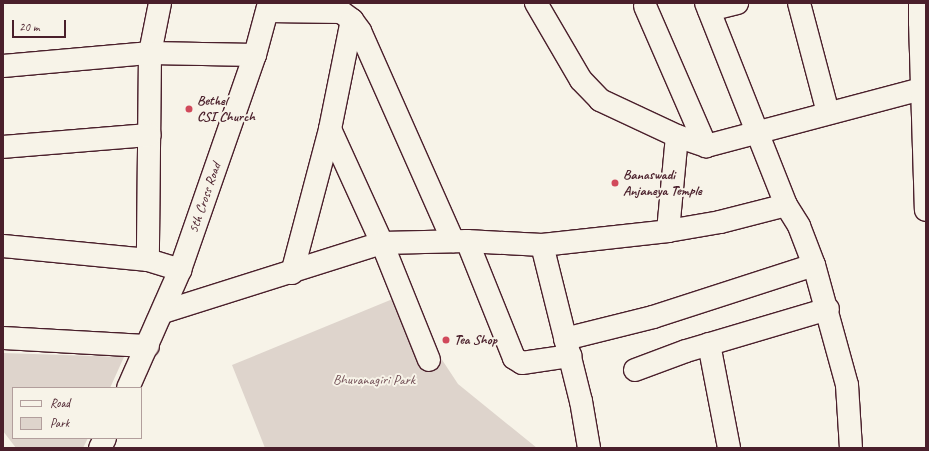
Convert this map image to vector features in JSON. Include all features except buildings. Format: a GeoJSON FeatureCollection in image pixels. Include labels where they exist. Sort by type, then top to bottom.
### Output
{"type":"FeatureCollection","features":[{"type":"Feature","properties":{"kind":"street"},"geometry":{"type":"LineString","coordinates":[[148,260],[150,53],[160,3]]}},
{"type":"Feature","properties":{"kind":"street"},"geometry":{"type":"LineString","coordinates":[[536,3],[581,80],[600,100],[677,136],[706,146],[757,130],[921,89]]}},
{"type":"Feature","properties":{"kind":"street"},"geometry":{"type":"LineString","coordinates":[[737,3],[707,7],[786,205],[799,226],[814,264],[828,310],[847,385],[851,448]]}},
{"type":"Feature","properties":{"kind":"street"},"geometry":{"type":"LineString","coordinates":[[799,3],[828,113]]}},
{"type":"Feature","properties":{"kind":"street"},"geometry":{"type":"LineString","coordinates":[[645,6],[706,146]]}},
{"type":"Feature","properties":{"kind":"street"},"geometry":{"type":"LineString","coordinates":[[269,7],[341,12],[352,20],[360,31],[514,358],[522,363],[653,317],[814,264]]}},
{"type":"Feature","properties":{"kind":"street","name":"5th Cross Road"},"geometry":{"type":"LineString","coordinates":[[128,387],[163,312],[180,270],[255,55],[269,7]]}},
{"type":"Feature","properties":{"kind":"street"},"geometry":{"type":"LineString","coordinates":[[922,17],[921,89],[926,210]]}},
{"type":"Feature","properties":{"kind":"street"},"geometry":{"type":"LineString","coordinates":[[292,273],[330,129],[352,20]]}},
{"type":"Feature","properties":{"kind":"street"},"geometry":{"type":"LineString","coordinates":[[3,66],[150,53],[255,55]]}},
{"type":"Feature","properties":{"kind":"street"},"geometry":{"type":"LineString","coordinates":[[330,129],[382,243],[429,360]]}},
{"type":"Feature","properties":{"kind":"street"},"geometry":{"type":"LineString","coordinates":[[3,147],[150,135]]}},
{"type":"Feature","properties":{"kind":"street"},"geometry":{"type":"LineString","coordinates":[[668,231],[677,136]]}},
{"type":"Feature","properties":{"kind":"street"},"geometry":{"type":"LineString","coordinates":[[163,312],[292,273],[382,243],[460,241],[542,245],[668,231],[720,222],[786,205]]}},
{"type":"Feature","properties":{"kind":"street"},"geometry":{"type":"LineString","coordinates":[[542,245],[568,348],[589,448]]}},
{"type":"Feature","properties":{"kind":"street"},"geometry":{"type":"LineString","coordinates":[[3,246],[148,260],[180,270]]}},
{"type":"Feature","properties":{"kind":"street"},"geometry":{"type":"LineString","coordinates":[[635,370],[709,344],[828,310]]}},
{"type":"Feature","properties":{"kind":"street"},"geometry":{"type":"LineString","coordinates":[[3,338],[148,346]]}},
{"type":"Feature","properties":{"kind":"street"},"geometry":{"type":"LineString","coordinates":[[709,344],[729,448]]}},
{"type":"Feature","properties":{"kind":"street"},"geometry":{"type":"LineString","coordinates":[[100,448],[104,439]]}},
{"type":"Feature","properties":{"kind":"green space","name":"Bhuvanagiri Park"},"geometry":{"type":"Polygon","coordinates":[[[400,296],[458,384],[537,448],[265,448],[232,365],[400,296]]]}},
{"type":"Feature","properties":{"kind":"green space"},"geometry":{"type":"Polygon","coordinates":[[[3,353],[124,357],[110,387],[12,387],[12,439],[88,439],[83,448],[16,448],[3,431],[3,353]]]}},
{"type":"Feature","properties":{"kind":"place","name":"Bethel CSI Church"},"geometry":{"type":"Point","coordinates":[189,109]}},
{"type":"Feature","properties":{"kind":"place","name":"Banaswadi Anjaneya Temple"},"geometry":{"type":"Point","coordinates":[615,183]}},
{"type":"Feature","properties":{"kind":"place","name":"Tea Shop"},"geometry":{"type":"Point","coordinates":[446,340]}}]}
